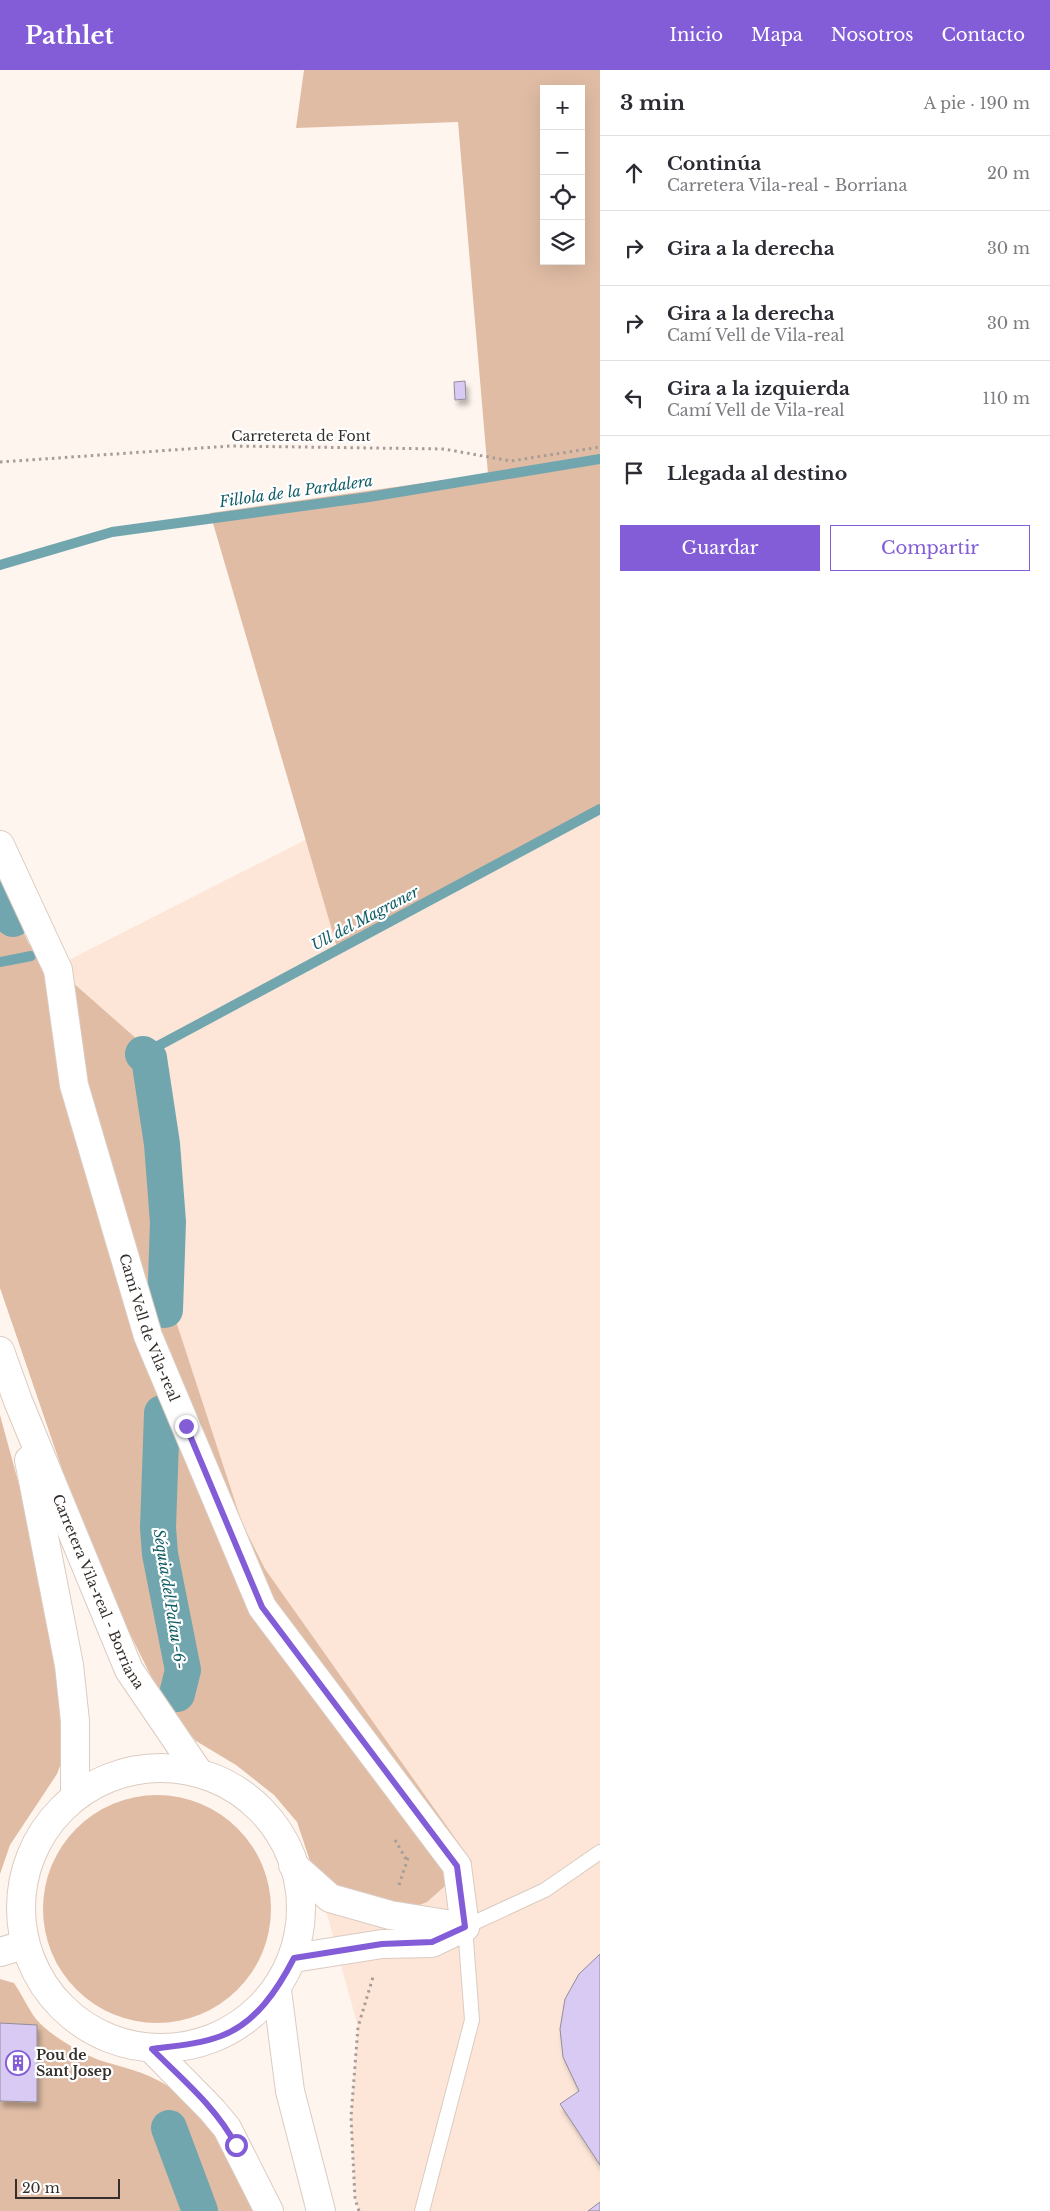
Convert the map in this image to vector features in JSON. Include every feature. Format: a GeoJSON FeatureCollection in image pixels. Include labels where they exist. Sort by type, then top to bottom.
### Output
{"type":"FeatureCollection","features":[{"type":"Feature","properties":{"kind":"main road","name":"Camí Vell de Vila-real"},"geometry":{"type":"LineString","coordinates":[[0,845],[58,970],[74,1085],[148,1336],[262,1607],[457,1866],[465,1927]]}},
{"type":"Feature","properties":{"kind":"main road","name":"Carretera Vila-real - Borriana"},"geometry":{"type":"LineString","coordinates":[[0,1351],[18,1402],[129,1670],[197,1770]]}},
{"type":"Feature","properties":{"kind":"main road","name":"Carretera Vila-real - Borriana"},"geometry":{"type":"LineString","coordinates":[[18,1402],[69,1665],[75,1721],[75,1794]]}},
{"type":"Feature","properties":{"kind":"main road"},"geometry":{"type":"LineString","coordinates":[[144,1770],[197,1770],[233,1790],[260,1812],[278,1834],[293,1865],[303,1914],[294,1958],[277,1990],[252,2016],[222,2036],[190,2044],[152,2049],[109,2037],[72,2018],[12,1949],[19,1896],[26,1862],[47,1825],[75,1794],[108,1778],[144,1770]]}},
{"type":"Feature","properties":{"kind":"main road"},"geometry":{"type":"LineString","coordinates":[[293,1865],[330,1898],[390,1915],[465,1927]]}},
{"type":"Feature","properties":{"kind":"main road"},"geometry":{"type":"LineString","coordinates":[[294,1958],[382,1944],[432,1942],[465,1927]]}},
{"type":"Feature","properties":{"kind":"main road"},"geometry":{"type":"LineString","coordinates":[[277,1990],[290,2091],[321,2211]]}},
{"type":"Feature","properties":{"kind":"main road"},"geometry":{"type":"LineString","coordinates":[[152,2049],[212,2110],[227,2128],[269,2211]]}},
{"type":"Feature","properties":{"kind":"lane"},"geometry":{"type":"LineString","coordinates":[[422,2211],[472,2020],[465,1927],[545,1890],[600,1852]]}},
{"type":"Feature","properties":{"kind":"path","name":"Carretereta de Font"},"geometry":{"type":"LineString","coordinates":[[0,462],[230,446],[444,448],[511,461],[600,447]]}},
{"type":"Feature","properties":{"kind":"path"},"geometry":{"type":"LineString","coordinates":[[390,1915],[406,1859]]}},
{"type":"Feature","properties":{"kind":"path"},"geometry":{"type":"LineString","coordinates":[[360,2211],[355,2199],[351,2117],[358,2028],[382,1944]]}},
{"type":"Feature","properties":{"kind":"shaded area"},"geometry":{"type":"Polygon","coordinates":[[[304,70],[600,70],[600,813],[339,954],[210,513],[488,474],[458,122],[296,128],[304,70]]]}},
{"type":"Feature","properties":{"kind":"shaded area"},"geometry":{"type":"Polygon","coordinates":[[[600,690],[600,2211],[359,2211],[355,2199],[351,2117],[358,2027],[295,1798],[0,995],[600,690]]]}},
{"type":"Feature","properties":{"kind":"shaded area"},"geometry":{"type":"Polygon","coordinates":[[[0,882],[29,944],[147,1048],[152,1055],[167,1142],[175,1221],[172,1309],[242,1523],[265,1569],[472,1862],[427,1902],[409,1909],[329,1888],[310,1861],[297,1822],[274,1795],[236,1765],[196,1741],[171,1712],[127,1628],[64,1475],[0,1288],[0,882]]]}},
{"type":"Feature","properties":{"kind":"shaded area"},"geometry":{"type":"Polygon","coordinates":[[[0,1415],[27,1514],[63,1691],[61,1763],[57,1774],[10,1845],[0,1874],[0,1415]]]}},
{"type":"Feature","properties":{"kind":"shaded area"},"geometry":{"type":"Polygon","coordinates":[[[157,1795],[190,1800],[211,1809],[229,1821],[245,1837],[257,1855],[266,1876],[271,1909],[266,1942],[257,1963],[245,1981],[229,1997],[211,2009],[190,2018],[157,2023],[124,2018],[103,2009],[85,1997],[69,1981],[57,1963],[48,1942],[43,1909],[48,1876],[57,1855],[69,1837],[85,1821],[103,1809],[124,1800],[157,1795]]]}},
{"type":"Feature","properties":{"kind":"shaded area"},"geometry":{"type":"Polygon","coordinates":[[[0,1979],[14,1983],[33,2015],[46,2029],[64,2042],[94,2058],[148,2076],[179,2094],[194,2108],[217,2140],[237,2175],[253,2211],[0,2211],[0,1979]]]}},
{"type":"Feature","properties":{"kind":"building"},"geometry":{"type":"Polygon","coordinates":[[[465,381],[466,399],[455,400],[454,382],[465,381]]]}},
{"type":"Feature","properties":{"kind":"building"},"geometry":{"type":"Polygon","coordinates":[[[600,1954],[600,2165],[560,2104],[579,2091],[563,2057],[560,2029],[565,1999],[579,1974],[600,1954]]]}},
{"type":"Feature","properties":{"kind":"building","name":"Pou de Sant Josep"},"geometry":{"type":"Polygon","coordinates":[[[0,2023],[37,2025],[37,2102],[0,2101],[0,2023]]]}},
{"type":"Feature","properties":{"kind":"building"},"geometry":{"type":"Polygon","coordinates":[[[600,2202],[600,2211],[588,2211],[600,2202]]]}},
{"type":"Feature","properties":{"kind":"waterway","name":"Fillola de la Pardalera"},"geometry":{"type":"LineString","coordinates":[[0,565],[112,532],[369,497],[600,459]]}},
{"type":"Feature","properties":{"kind":"waterway","name":"Ull del Magraner"},"geometry":{"type":"LineString","coordinates":[[143,1054],[600,809]]}},
{"type":"Feature","properties":{"kind":"waterway","name":"Séquia del Palau -6-"},"geometry":{"type":"LineString","coordinates":[[0,891],[13,919]]}},
{"type":"Feature","properties":{"kind":"waterway"},"geometry":{"type":"LineString","coordinates":[[0,962],[31,956]]}},
{"type":"Feature","properties":{"kind":"waterway","name":"Séquia del Palau -6-"},"geometry":{"type":"LineString","coordinates":[[143,1054],[149,1058],[162,1144],[168,1222],[165,1310]]}},
{"type":"Feature","properties":{"kind":"waterway","name":"Séquia del Palau -6-"},"geometry":{"type":"LineString","coordinates":[[162,1413],[158,1528],[160,1554],[183,1670],[177,1694]]}},
{"type":"Feature","properties":{"kind":"waterway","name":"Séquia del Palau -6-"},"geometry":{"type":"LineString","coordinates":[[169,2128],[200,2211]]}},
{"type":"Feature","properties":{"kind":"place","name":"Pou de Sant Josep"},"geometry":{"type":"Point","coordinates":[18,2063]}},
{"type":"Feature","properties":{"kind":"route"},"geometry":{"type":"LineString","coordinates":[[186,1426],[262,1607],[457,1866],[465,1927],[432,1942],[382,1944],[294,1958],[277,1990],[252,2016],[222,2036],[190,2044],[152,2049],[212,2110],[227,2128],[236,2145]]}}]}
